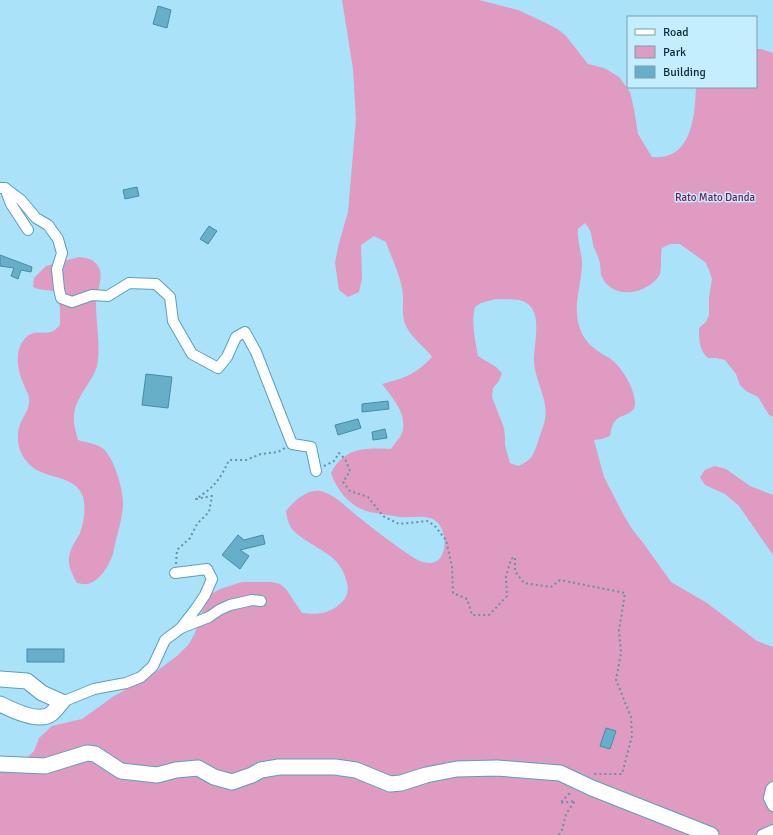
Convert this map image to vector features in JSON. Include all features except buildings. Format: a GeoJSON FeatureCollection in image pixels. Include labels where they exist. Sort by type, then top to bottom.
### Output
{"type":"FeatureCollection","features":[{"type":"Feature","properties":{"kind":"street"},"geometry":{"type":"LineString","coordinates":[[2,188],[28,230]]}},
{"type":"Feature","properties":{"kind":"street"},"geometry":{"type":"LineString","coordinates":[[2,188],[21,200],[36,218],[48,225],[58,239],[62,252],[57,269],[61,298],[72,302],[92,295],[108,296],[129,283],[156,284],[170,297],[173,320],[192,354],[218,368],[227,357],[236,337],[245,332],[256,352],[292,444],[311,447],[316,471]]}},
{"type":"Feature","properties":{"kind":"street"},"geometry":{"type":"LineString","coordinates":[[175,573],[207,569],[212,579],[205,595],[181,628]]}},
{"type":"Feature","properties":{"kind":"street"},"geometry":{"type":"LineString","coordinates":[[0,704],[20,713],[42,717],[51,714],[62,702],[94,689],[126,683],[141,678],[153,666],[165,640],[181,628],[210,617],[219,610],[230,605],[252,600],[261,600]]}},
{"type":"Feature","properties":{"kind":"street"},"geometry":{"type":"LineString","coordinates":[[0,678],[27,681],[42,693],[62,702]]}},
{"type":"Feature","properties":{"kind":"street"},"geometry":{"type":"LineString","coordinates":[[0,764],[45,766],[87,753],[95,754],[121,771],[157,775],[176,770],[198,768],[214,777],[232,782],[261,770],[279,767],[335,767],[356,770],[390,784],[401,783],[426,775],[458,769],[497,768],[560,773],[582,778],[592,788],[711,835]]}},
{"type":"Feature","properties":{"kind":"street"},"geometry":{"type":"LineString","coordinates":[[773,787],[769,798],[773,806]]}},
{"type":"Feature","properties":{"kind":"street"},"geometry":{"type":"LineString","coordinates":[[762,835],[773,830]]}},
{"type":"Feature","properties":{"kind":"path"},"geometry":{"type":"LineString","coordinates":[[175,573],[177,550],[190,538],[197,524],[209,512],[212,496],[196,499],[210,489],[222,477],[229,460],[246,460],[261,454],[278,452],[292,444]]}},
{"type":"Feature","properties":{"kind":"path"},"geometry":{"type":"LineString","coordinates":[[316,471],[334,461],[339,453],[345,460],[350,471],[343,482],[350,491],[368,497],[383,516],[399,524],[427,521],[434,525],[446,540],[452,566],[453,593],[467,599],[472,616],[489,615],[507,596],[506,577],[511,559],[515,557],[515,571],[524,583],[551,587],[560,580],[625,593],[619,630],[621,653],[616,680],[631,717],[632,736],[622,774],[582,778],[560,803],[575,801],[566,814],[562,830],[559,835]]}},
{"type":"Feature","properties":{"kind":"green space","name":"Rato Mato Danda"},"geometry":{"type":"Polygon","coordinates":[[[342,0],[479,0],[518,10],[544,22],[559,30],[566,36],[588,64],[604,68],[619,77],[630,92],[638,134],[652,157],[665,156],[676,152],[683,144],[689,134],[692,123],[696,88],[757,88],[757,49],[773,53],[773,417],[769,415],[758,397],[746,391],[740,385],[736,374],[725,360],[708,358],[703,352],[699,341],[699,328],[706,322],[709,315],[709,297],[712,279],[705,262],[680,244],[670,244],[662,248],[660,273],[654,282],[637,291],[621,292],[611,288],[601,275],[600,262],[594,248],[591,232],[585,223],[578,229],[582,262],[577,300],[577,318],[586,340],[602,354],[611,359],[620,368],[633,391],[635,402],[634,409],[614,422],[610,436],[594,440],[604,477],[623,514],[632,529],[671,582],[707,603],[757,641],[773,647],[773,835],[0,835],[0,772],[13,771],[34,751],[39,738],[52,726],[82,719],[114,696],[149,677],[177,656],[189,644],[211,594],[220,589],[242,582],[271,582],[280,584],[286,589],[302,613],[313,614],[323,613],[333,609],[344,600],[348,588],[344,573],[339,565],[333,558],[303,539],[296,533],[289,523],[286,511],[302,496],[313,491],[318,491],[333,496],[414,558],[426,563],[435,562],[441,556],[444,548],[444,539],[442,529],[437,522],[427,517],[400,517],[363,510],[351,503],[346,498],[337,486],[331,473],[343,458],[356,451],[364,449],[391,449],[401,435],[403,423],[397,405],[382,384],[397,380],[415,372],[432,357],[411,335],[404,321],[401,283],[386,242],[374,236],[361,245],[362,279],[359,292],[348,297],[339,290],[335,263],[348,212],[356,119],[353,69],[342,0]],[[496,299],[481,303],[475,307],[473,319],[478,356],[496,367],[502,373],[499,381],[493,388],[492,397],[504,428],[505,445],[510,463],[518,466],[526,462],[533,454],[544,424],[546,412],[544,398],[534,362],[536,332],[535,316],[533,309],[528,304],[521,300],[496,299]]]}},
{"type":"Feature","properties":{"kind":"green space"},"geometry":{"type":"Polygon","coordinates":[[[79,257],[93,261],[100,271],[101,276],[96,300],[99,352],[95,372],[77,403],[74,425],[78,440],[99,446],[110,457],[123,496],[121,521],[113,554],[100,577],[92,583],[86,584],[77,583],[69,564],[73,545],[83,524],[83,497],[74,484],[36,470],[22,455],[18,443],[18,430],[29,404],[28,395],[22,380],[18,363],[20,346],[30,334],[54,331],[60,325],[60,308],[56,292],[33,287],[34,278],[46,266],[79,257]]]}},
{"type":"Feature","properties":{"kind":"green space"},"geometry":{"type":"Polygon","coordinates":[[[715,466],[726,469],[750,486],[773,495],[773,555],[739,506],[725,494],[705,485],[700,477],[705,470],[715,466]]]}}]}
